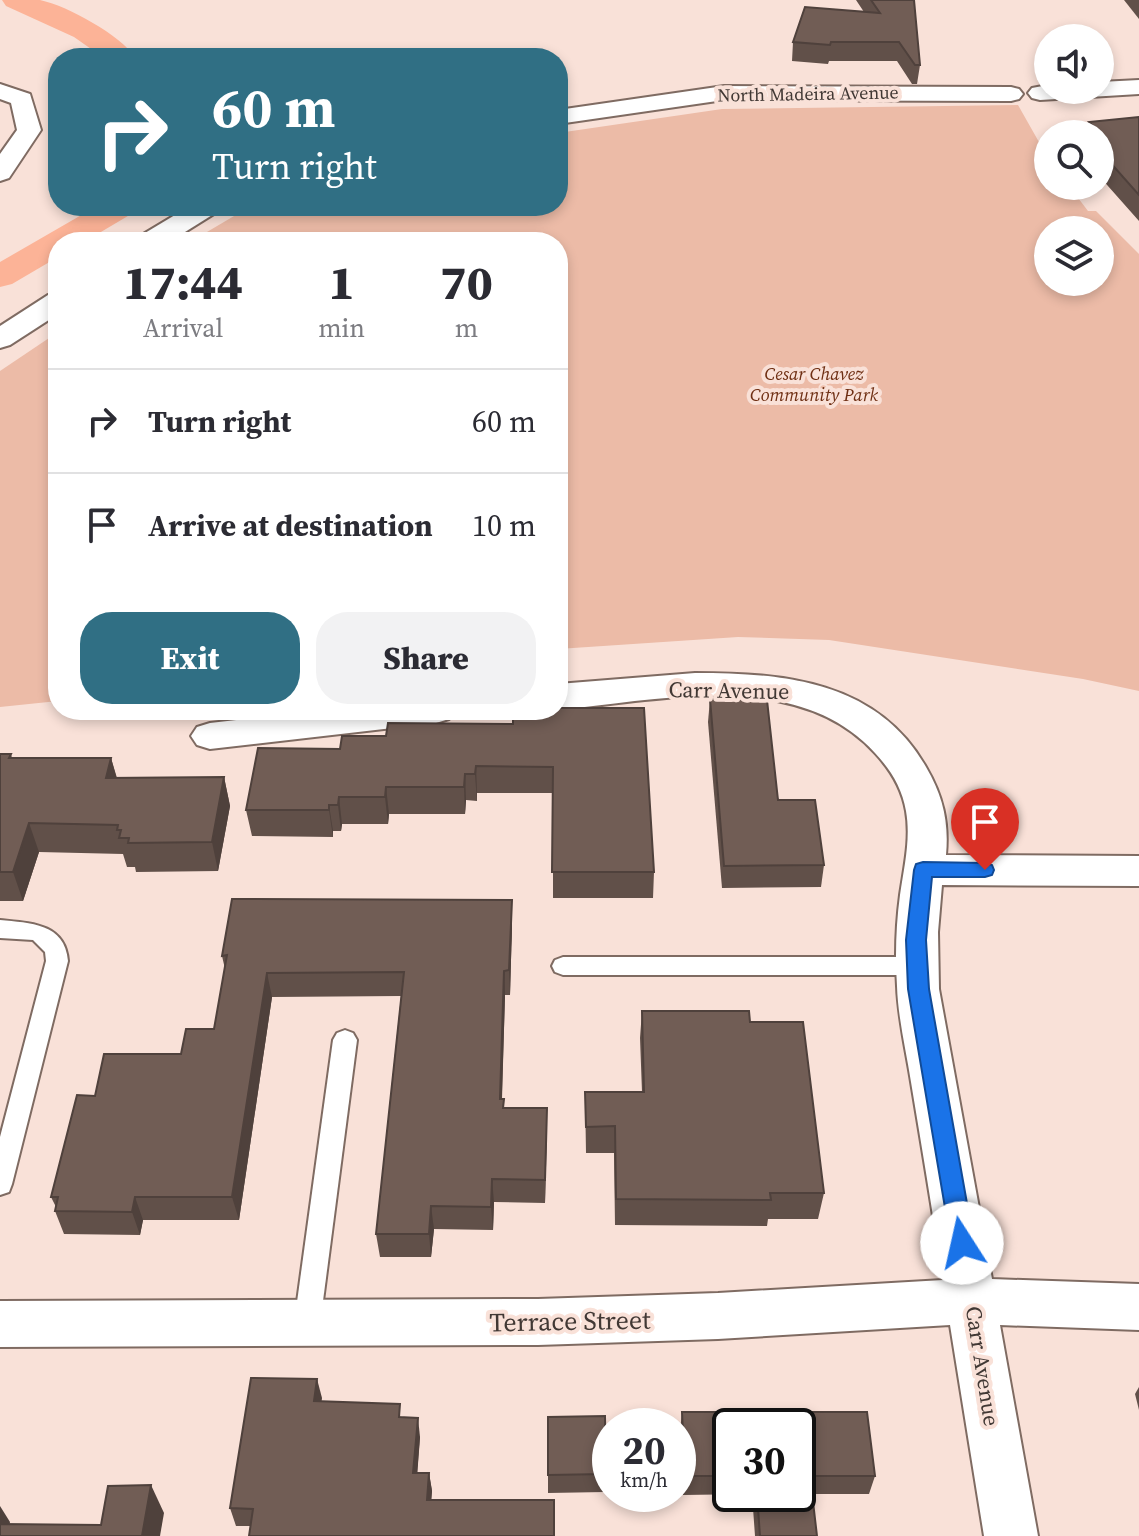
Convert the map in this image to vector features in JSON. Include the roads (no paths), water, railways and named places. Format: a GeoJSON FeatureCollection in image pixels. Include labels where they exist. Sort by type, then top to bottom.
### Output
{"type":"FeatureCollection","features":[{"type":"Feature","properties":{"kind":"street"},"geometry":{"type":"LineString","coordinates":[[1114,89],[1139,87]]}},
{"type":"Feature","properties":{"kind":"street"},"geometry":{"type":"LineString","coordinates":[[0,91],[22,99],[29,130],[0,173]]}},
{"type":"Feature","properties":{"kind":"street","name":"North Madeira Avenue"},"geometry":{"type":"LineString","coordinates":[[568,116],[734,92],[1011,94]]}},
{"type":"Feature","properties":{"kind":"street"},"geometry":{"type":"LineString","coordinates":[[166,232],[192,216]]}},
{"type":"Feature","properties":{"kind":"street"},"geometry":{"type":"LineString","coordinates":[[0,339],[48,308]]}},
{"type":"Feature","properties":{"kind":"street","name":"Carr Avenue"},"geometry":{"type":"LineString","coordinates":[[568,696],[739,686],[775,687],[830,699],[856,713],[894,746],[908,768],[926,814],[927,839],[916,940],[927,1041],[1011,1536]]}},
{"type":"Feature","properties":{"kind":"street"},"geometry":{"type":"LineString","coordinates":[[210,736],[349,720]]}},
{"type":"Feature","properties":{"kind":"street"},"geometry":{"type":"LineString","coordinates":[[923,870],[1139,871]]}},
{"type":"Feature","properties":{"kind":"street","name":"Terrace Street"},"geometry":{"type":"LineString","coordinates":[[0,1324],[307,1324],[718,1316],[973,1301],[1139,1307]]}},
{"type":"Feature","properties":{"kind":"lane"},"geometry":{"type":"LineString","coordinates":[[0,929],[39,932],[56,949],[57,961],[0,1184]]}},
{"type":"Feature","properties":{"kind":"lane"},"geometry":{"type":"LineString","coordinates":[[563,966],[917,966]]}},
{"type":"Feature","properties":{"kind":"lane"},"geometry":{"type":"LineString","coordinates":[[307,1324],[345,1040]]}},
{"type":"Feature","properties":{"kind":"waterway"},"geometry":{"type":"LineString","coordinates":[[16,0],[85,31],[110,48]]}},
{"type":"Feature","properties":{"kind":"waterway"},"geometry":{"type":"LineString","coordinates":[[77,232],[104,216]]}},
{"type":"Feature","properties":{"kind":"waterway"},"geometry":{"type":"LineString","coordinates":[[0,277],[48,249]]}},
{"type":"Feature","properties":{"kind":"park label","name":"Cesar Chavez Community Park"},"geometry":{"type":"Point","coordinates":[814,384]}}]}
